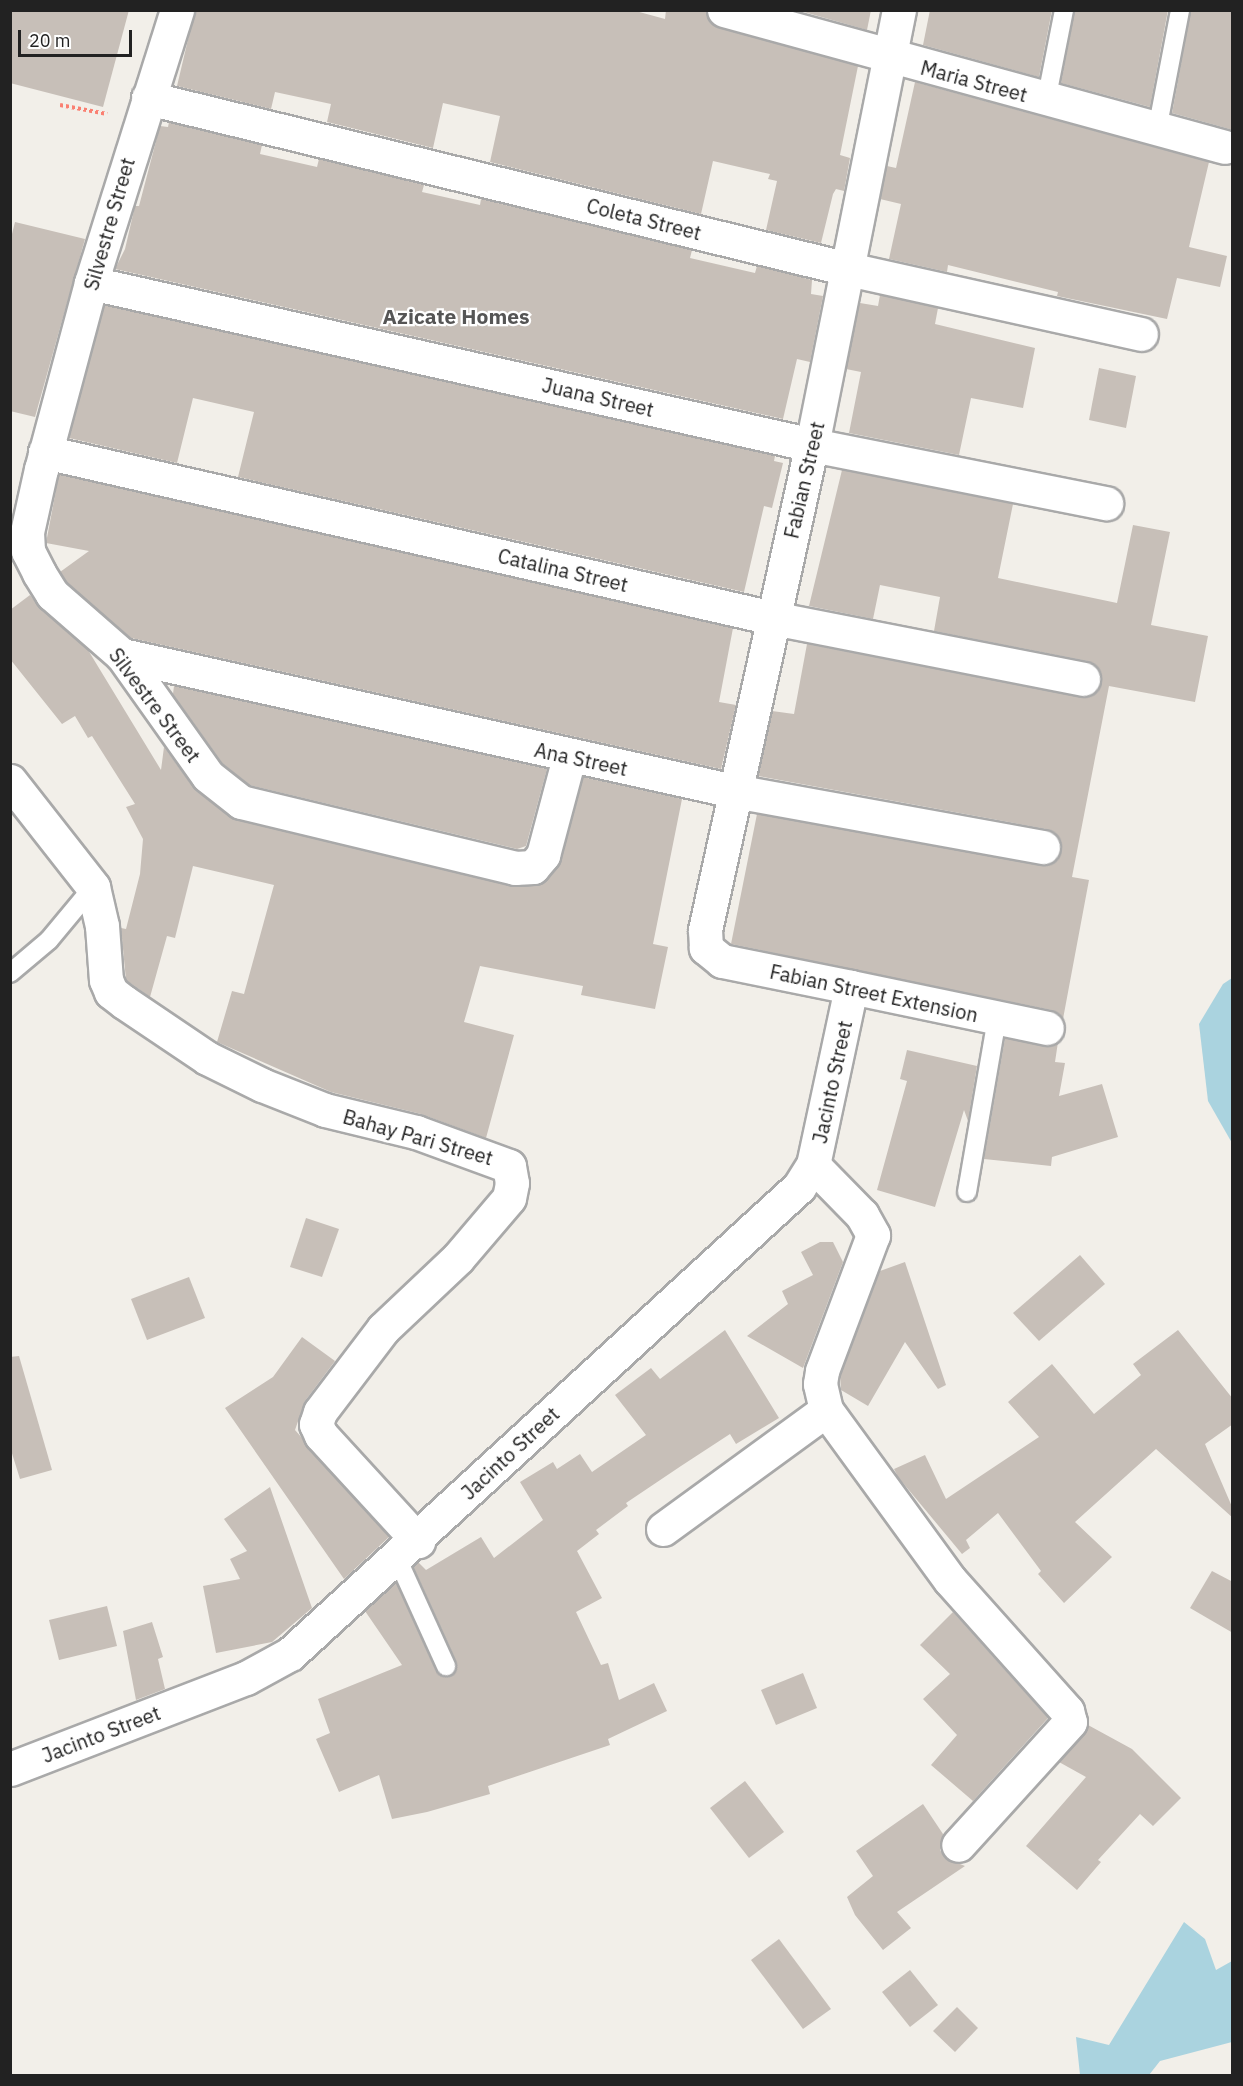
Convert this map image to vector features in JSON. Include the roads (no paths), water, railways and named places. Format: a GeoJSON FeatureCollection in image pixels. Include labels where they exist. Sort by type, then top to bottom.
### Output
{"type":"FeatureCollection","features":[{"type":"Feature","properties":{"kind":"street","name":"Silvestre Street"},"geometry":{"type":"LineString","coordinates":[[177,10],[91,283],[45,452],[27,532],[28,551],[52,594],[122,655],[208,776],[241,802],[515,868],[533,867],[543,855],[569,757]]}},
{"type":"Feature","properties":{"kind":"street","name":"Maria Street"},"geometry":{"type":"LineString","coordinates":[[724,10],[1047,101],[1225,147]]}},
{"type":"Feature","properties":{"kind":"street","name":"Fabian Street"},"geometry":{"type":"LineString","coordinates":[[706,948],[705,930],[812,445],[899,10]]}},
{"type":"Feature","properties":{"kind":"street","name":"Coleta Street"},"geometry":{"type":"LineString","coordinates":[[144,110],[1141,334]]}},
{"type":"Feature","properties":{"kind":"street","name":"Juana Street"},"geometry":{"type":"LineString","coordinates":[[91,283],[812,445],[1106,503]]}},
{"type":"Feature","properties":{"kind":"street","name":"Catalina Street"},"geometry":{"type":"LineString","coordinates":[[45,452],[773,618],[1083,678]]}},
{"type":"Feature","properties":{"kind":"street","name":"Ana Street"},"geometry":{"type":"LineString","coordinates":[[122,655],[569,757],[734,791],[1043,848]]}},
{"type":"Feature","properties":{"kind":"street","name":"Bahay Pari Street"},"geometry":{"type":"LineString","coordinates":[[10,781],[93,887],[102,926],[106,980],[111,992],[207,1058],[325,1110],[416,1132],[509,1166],[509,1198],[458,1258],[383,1329],[320,1412],[316,1424],[321,1435],[407,1549]]}},
{"type":"Feature","properties":{"kind":"street","name":"Fabian Street Extension"},"geometry":{"type":"LineString","coordinates":[[706,948],[722,961],[1047,1028]]}},
{"type":"Feature","properties":{"kind":"street","name":"Jacinto Street"},"geometry":{"type":"LineString","coordinates":[[10,1769],[268,1668],[290,1654],[407,1549],[799,1186],[813,1165],[851,987]]}},
{"type":"Feature","properties":{"kind":"street"},"geometry":{"type":"LineString","coordinates":[[813,1165],[862,1215],[873,1236],[822,1371],[820,1384],[826,1410],[950,1580],[1067,1711],[1070,1722],[1066,1730],[958,1845]]}},
{"type":"Feature","properties":{"kind":"street"},"geometry":{"type":"LineString","coordinates":[[663,1529],[826,1410]]}},
{"type":"Feature","properties":{"kind":"lane"},"geometry":{"type":"LineString","coordinates":[[1047,101],[1064,10]]}},
{"type":"Feature","properties":{"kind":"lane"},"geometry":{"type":"LineString","coordinates":[[1157,130],[1180,10]]}},
{"type":"Feature","properties":{"kind":"lane"},"geometry":{"type":"LineString","coordinates":[[10,973],[49,940],[93,887]]}},
{"type":"Feature","properties":{"kind":"lane"},"geometry":{"type":"LineString","coordinates":[[967,1192],[997,1019]]}},
{"type":"Feature","properties":{"kind":"lane"},"geometry":{"type":"LineString","coordinates":[[407,1549],[446,1666]]}},
{"type":"Feature","properties":{"kind":"water"},"geometry":{"type":"Polygon","coordinates":[[[1232,978],[1232,1143],[1208,1101],[1199,1024],[1223,984],[1232,978]]]}},
{"type":"Feature","properties":{"kind":"water"},"geometry":{"type":"Polygon","coordinates":[[[1184,1922],[1205,1939],[1216,1970],[1232,1961],[1232,2042],[1160,2061],[1149,2075],[1080,2075],[1076,2037],[1109,2045],[1184,1922]]]}},
{"type":"Feature","properties":{"kind":"district","name":"Azicate Homes"},"geometry":{"type":"Point","coordinates":[456,316]}}]}
